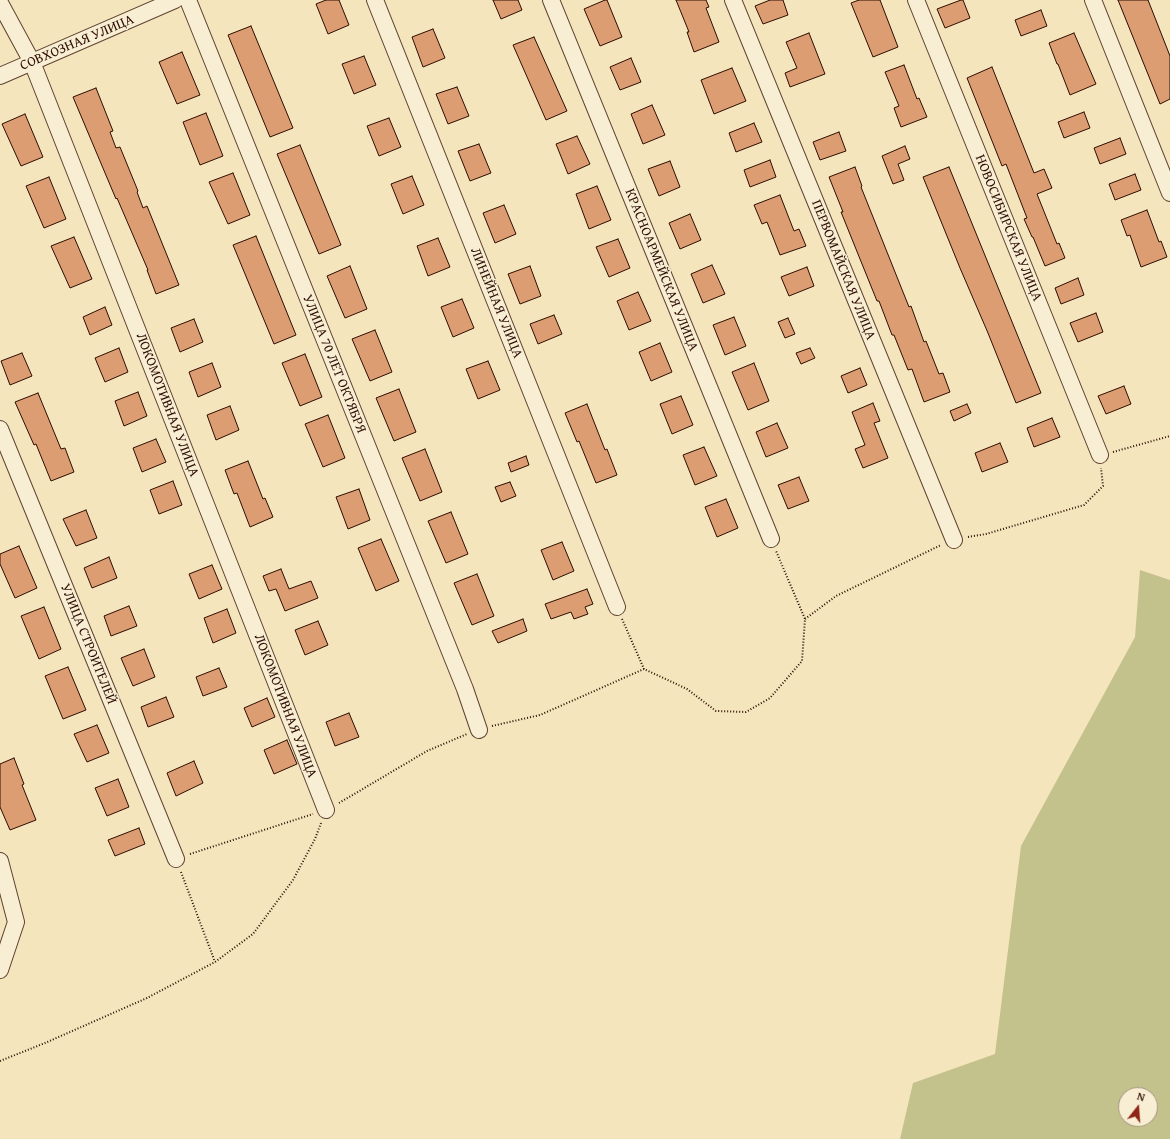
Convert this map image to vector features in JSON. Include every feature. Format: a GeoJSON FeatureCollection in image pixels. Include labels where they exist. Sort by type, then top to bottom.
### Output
{"type":"FeatureCollection","features":[{"type":"Feature","properties":{"kind":"street","name":"СОВХОЗНАЯ УЛИЦА"},"geometry":{"type":"LineString","coordinates":[[0,76],[175,0]]}},
{"type":"Feature","properties":{"kind":"street","name":"УЛИЦА 70 ЛЕТ ОКТЯБРЯ"},"geometry":{"type":"LineString","coordinates":[[188,0],[465,689],[478,730]]}},
{"type":"Feature","properties":{"kind":"street","name":"ЛИНЕЙНАЯ УЛИЦА"},"geometry":{"type":"LineString","coordinates":[[374,0],[617,607]]}},
{"type":"Feature","properties":{"kind":"street","name":"КРАСНОАРМЕЙСКАЯ УЛИЦА"},"geometry":{"type":"LineString","coordinates":[[551,0],[771,540]]}},
{"type":"Feature","properties":{"kind":"street","name":"ПЕРВОМАЙСКАЯ УЛИЦА"},"geometry":{"type":"LineString","coordinates":[[733,0],[954,540]]}},
{"type":"Feature","properties":{"kind":"street","name":"НОВОСИБИРСКАЯ УЛИЦА"},"geometry":{"type":"LineString","coordinates":[[916,0],[1100,455]]}},
{"type":"Feature","properties":{"kind":"street"},"geometry":{"type":"LineString","coordinates":[[1093,0],[1170,192]]}},
{"type":"Feature","properties":{"kind":"street","name":"ЛОКОМОТИВНАЯ УЛИЦА"},"geometry":{"type":"LineString","coordinates":[[0,3],[32,62],[326,810]]}},
{"type":"Feature","properties":{"kind":"street","name":"УЛИЦА СТРОИТЕЛЕЙ"},"geometry":{"type":"LineString","coordinates":[[0,429],[176,859]]}},
{"type":"Feature","properties":{"kind":"street"},"geometry":{"type":"LineString","coordinates":[[0,861],[16,922],[0,970]]}},
{"type":"Feature","properties":{"kind":"path"},"geometry":{"type":"LineString","coordinates":[[805,619],[836,596],[931,549],[954,540],[986,534],[1084,505],[1103,486],[1100,455],[1170,436]]}},
{"type":"Feature","properties":{"kind":"path"},"geometry":{"type":"LineString","coordinates":[[617,607],[644,669],[687,689],[716,711],[746,712],[770,698],[802,661],[805,619],[771,540]]}},
{"type":"Feature","properties":{"kind":"path"},"geometry":{"type":"LineString","coordinates":[[215,962],[176,859],[326,810],[427,751],[478,730],[540,715],[644,669]]}},
{"type":"Feature","properties":{"kind":"path"},"geometry":{"type":"LineString","coordinates":[[0,1061],[147,998],[215,962],[253,934],[293,880],[315,840],[326,810]]}},
{"type":"Feature","properties":{"kind":"shaded area"},"geometry":{"type":"Polygon","coordinates":[[[1140,570],[1170,580],[1170,1139],[900,1139],[913,1083],[995,1054],[1021,846],[1135,637],[1140,570]]]}},
{"type":"Feature","properties":{"kind":"building"},"geometry":{"type":"Polygon","coordinates":[[[326,0],[339,0],[349,25],[328,34],[316,4],[326,0]]]}},
{"type":"Feature","properties":{"kind":"building"},"geometry":{"type":"Polygon","coordinates":[[[493,0],[518,0],[522,10],[501,19],[493,0]]]}},
{"type":"Feature","properties":{"kind":"building"},"geometry":{"type":"Polygon","coordinates":[[[607,0],[622,37],[600,46],[584,9],[607,0]]]}},
{"type":"Feature","properties":{"kind":"building"},"geometry":{"type":"Polygon","coordinates":[[[676,0],[706,0],[709,7],[706,8],[719,42],[694,52],[687,32],[689,32],[676,0]]]}},
{"type":"Feature","properties":{"kind":"building"},"geometry":{"type":"Polygon","coordinates":[[[770,0],[783,0],[788,15],[763,24],[755,6],[770,0]]]}},
{"type":"Feature","properties":{"kind":"building"},"geometry":{"type":"Polygon","coordinates":[[[859,0],[880,0],[898,47],[873,57],[851,3],[859,0]]]}},
{"type":"Feature","properties":{"kind":"building"},"geometry":{"type":"Polygon","coordinates":[[[963,0],[970,18],[945,28],[937,9],[963,0]]]}},
{"type":"Feature","properties":{"kind":"building"},"geometry":{"type":"Polygon","coordinates":[[[1118,0],[1148,0],[1170,56],[1170,99],[1160,104],[1118,0]]]}},
{"type":"Feature","properties":{"kind":"building"},"geometry":{"type":"Polygon","coordinates":[[[1041,10],[1047,26],[1021,36],[1015,20],[1041,10]]]}},
{"type":"Feature","properties":{"kind":"building"},"geometry":{"type":"Polygon","coordinates":[[[251,26],[293,128],[270,137],[228,35],[251,26]]]}},
{"type":"Feature","properties":{"kind":"building"},"geometry":{"type":"Polygon","coordinates":[[[433,29],[445,58],[423,67],[412,37],[433,29]]]}},
{"type":"Feature","properties":{"kind":"building"},"geometry":{"type":"Polygon","coordinates":[[[809,33],[825,74],[790,87],[785,73],[797,68],[786,42],[809,33]]]}},
{"type":"Feature","properties":{"kind":"building"},"geometry":{"type":"Polygon","coordinates":[[[1074,33],[1096,84],[1070,95],[1049,43],[1074,33]]]}},
{"type":"Feature","properties":{"kind":"building"},"geometry":{"type":"Polygon","coordinates":[[[534,37],[567,111],[546,120],[513,45],[534,37]]]}},
{"type":"Feature","properties":{"kind":"building"},"geometry":{"type":"Polygon","coordinates":[[[182,52],[200,95],[177,104],[159,62],[182,52]]]}},
{"type":"Feature","properties":{"kind":"building"},"geometry":{"type":"Polygon","coordinates":[[[364,56],[376,85],[354,94],[342,64],[364,56]]]}},
{"type":"Feature","properties":{"kind":"building"},"geometry":{"type":"Polygon","coordinates":[[[631,58],[641,82],[620,90],[610,67],[631,58]]]}},
{"type":"Feature","properties":{"kind":"building"},"geometry":{"type":"Polygon","coordinates":[[[904,65],[917,99],[919,98],[927,117],[901,127],[894,108],[899,106],[885,72],[904,65]]]}},
{"type":"Feature","properties":{"kind":"building"},"geometry":{"type":"Polygon","coordinates":[[[992,67],[1034,173],[1044,169],[1052,188],[1037,194],[1057,244],[1059,243],[1065,258],[1045,266],[1024,219],[1027,218],[1006,164],[1002,166],[967,78],[992,67]]]}},
{"type":"Feature","properties":{"kind":"building"},"geometry":{"type":"Polygon","coordinates":[[[732,68],[746,101],[714,114],[701,80],[732,68]]]}},
{"type":"Feature","properties":{"kind":"building"},"geometry":{"type":"Polygon","coordinates":[[[457,87],[469,116],[448,124],[436,94],[457,87]]]}},
{"type":"Feature","properties":{"kind":"building"},"geometry":{"type":"Polygon","coordinates":[[[96,88],[113,131],[110,132],[116,148],[120,147],[138,191],[137,192],[143,208],[147,206],[179,285],[156,294],[148,270],[73,97],[96,88]]]}},
{"type":"Feature","properties":{"kind":"building"},"geometry":{"type":"Polygon","coordinates":[[[652,105],[665,135],[643,144],[631,114],[652,105]]]}},
{"type":"Feature","properties":{"kind":"building"},"geometry":{"type":"Polygon","coordinates":[[[1084,112],[1090,128],[1064,138],[1058,122],[1084,112]]]}},
{"type":"Feature","properties":{"kind":"building"},"geometry":{"type":"Polygon","coordinates":[[[206,113],[223,156],[200,165],[183,122],[206,113]]]}},
{"type":"Feature","properties":{"kind":"building"},"geometry":{"type":"Polygon","coordinates":[[[25,114],[43,157],[21,166],[2,124],[25,114]]]}},
{"type":"Feature","properties":{"kind":"building"},"geometry":{"type":"Polygon","coordinates":[[[389,118],[401,147],[379,156],[367,126],[389,118]]]}},
{"type":"Feature","properties":{"kind":"building"},"geometry":{"type":"Polygon","coordinates":[[[754,123],[762,142],[736,152],[729,133],[754,123]]]}},
{"type":"Feature","properties":{"kind":"building"},"geometry":{"type":"Polygon","coordinates":[[[839,132],[846,151],[820,160],[813,142],[839,132]]]}},
{"type":"Feature","properties":{"kind":"building"},"geometry":{"type":"Polygon","coordinates":[[[577,136],[590,164],[568,174],[556,144],[577,136]]]}},
{"type":"Feature","properties":{"kind":"building"},"geometry":{"type":"Polygon","coordinates":[[[1120,138],[1126,154],[1100,164],[1094,148],[1120,138]]]}},
{"type":"Feature","properties":{"kind":"building"},"geometry":{"type":"Polygon","coordinates":[[[479,144],[491,173],[470,181],[458,151],[479,144]]]}},
{"type":"Feature","properties":{"kind":"building"},"geometry":{"type":"Polygon","coordinates":[[[300,145],[341,245],[319,254],[277,154],[300,145]]]}},
{"type":"Feature","properties":{"kind":"building"},"geometry":{"type":"Polygon","coordinates":[[[905,146],[910,159],[898,164],[904,180],[893,184],[882,156],[905,146]]]}},
{"type":"Feature","properties":{"kind":"building"},"geometry":{"type":"Polygon","coordinates":[[[770,160],[776,177],[750,187],[744,170],[770,160]]]}},
{"type":"Feature","properties":{"kind":"building"},"geometry":{"type":"Polygon","coordinates":[[[670,161],[680,187],[659,196],[648,169],[670,161]]]}},
{"type":"Feature","properties":{"kind":"building"},"geometry":{"type":"Polygon","coordinates":[[[855,167],[862,186],[861,187],[909,307],[911,306],[924,342],[926,341],[939,374],[943,373],[950,392],[924,402],[912,369],[908,370],[879,301],[877,301],[841,212],[843,212],[829,177],[855,167]]]}},
{"type":"Feature","properties":{"kind":"building"},"geometry":{"type":"Polygon","coordinates":[[[949,167],[1041,393],[1016,403],[923,177],[949,167]]]}},
{"type":"Feature","properties":{"kind":"building"},"geometry":{"type":"Polygon","coordinates":[[[233,173],[250,215],[228,224],[209,182],[233,173]]]}},
{"type":"Feature","properties":{"kind":"building"},"geometry":{"type":"Polygon","coordinates":[[[1135,174],[1141,190],[1115,200],[1109,184],[1135,174]]]}},
{"type":"Feature","properties":{"kind":"building"},"geometry":{"type":"Polygon","coordinates":[[[412,176],[424,205],[403,214],[391,184],[412,176]]]}},
{"type":"Feature","properties":{"kind":"building"},"geometry":{"type":"Polygon","coordinates":[[[49,177],[66,219],[44,228],[26,186],[49,177]]]}},
{"type":"Feature","properties":{"kind":"building"},"geometry":{"type":"Polygon","coordinates":[[[597,186],[611,220],[589,229],[576,194],[597,186]]]}},
{"type":"Feature","properties":{"kind":"building"},"geometry":{"type":"Polygon","coordinates":[[[780,195],[794,231],[799,229],[806,246],[780,255],[767,222],[762,224],[754,205],[780,195]]]}},
{"type":"Feature","properties":{"kind":"building"},"geometry":{"type":"Polygon","coordinates":[[[504,205],[516,234],[495,243],[483,213],[504,205]]]}},
{"type":"Feature","properties":{"kind":"building"},"geometry":{"type":"Polygon","coordinates":[[[1147,210],[1159,242],[1161,241],[1167,257],[1141,267],[1130,235],[1127,236],[1121,220],[1147,210]]]}},
{"type":"Feature","properties":{"kind":"building"},"geometry":{"type":"Polygon","coordinates":[[[690,214],[701,240],[680,249],[669,223],[690,214]]]}},
{"type":"Feature","properties":{"kind":"building"},"geometry":{"type":"Polygon","coordinates":[[[256,236],[296,335],[274,344],[233,245],[256,236]]]}},
{"type":"Feature","properties":{"kind":"building"},"geometry":{"type":"Polygon","coordinates":[[[74,237],[92,279],[70,288],[51,246],[74,237]]]}},
{"type":"Feature","properties":{"kind":"building"},"geometry":{"type":"Polygon","coordinates":[[[438,238],[450,267],[428,276],[417,246],[438,238]]]}},
{"type":"Feature","properties":{"kind":"building"},"geometry":{"type":"Polygon","coordinates":[[[618,239],[630,268],[609,277],[596,247],[618,239]]]}},
{"type":"Feature","properties":{"kind":"building"},"geometry":{"type":"Polygon","coordinates":[[[712,265],[725,294],[703,303],[691,274],[712,265]]]}},
{"type":"Feature","properties":{"kind":"building"},"geometry":{"type":"Polygon","coordinates":[[[350,266],[367,309],[345,318],[327,276],[350,266]]]}},
{"type":"Feature","properties":{"kind":"building"},"geometry":{"type":"Polygon","coordinates":[[[530,266],[541,296],[520,304],[508,274],[530,266]]]}},
{"type":"Feature","properties":{"kind":"building"},"geometry":{"type":"Polygon","coordinates":[[[807,267],[814,286],[789,296],[781,277],[807,267]]]}},
{"type":"Feature","properties":{"kind":"building"},"geometry":{"type":"Polygon","coordinates":[[[1078,278],[1084,295],[1061,304],[1055,288],[1078,278]]]}},
{"type":"Feature","properties":{"kind":"building"},"geometry":{"type":"Polygon","coordinates":[[[638,292],[651,321],[629,330],[617,301],[638,292]]]}},
{"type":"Feature","properties":{"kind":"building"},"geometry":{"type":"Polygon","coordinates":[[[462,299],[474,328],[453,337],[441,307],[462,299]]]}},
{"type":"Feature","properties":{"kind":"building"},"geometry":{"type":"Polygon","coordinates":[[[105,307],[112,325],[90,335],[83,317],[105,307]]]}},
{"type":"Feature","properties":{"kind":"building"},"geometry":{"type":"Polygon","coordinates":[[[1096,313],[1103,332],[1078,342],[1070,323],[1096,313]]]}},
{"type":"Feature","properties":{"kind":"building"},"geometry":{"type":"Polygon","coordinates":[[[554,315],[562,334],[538,344],[530,324],[554,315]]]}},
{"type":"Feature","properties":{"kind":"building"},"geometry":{"type":"Polygon","coordinates":[[[734,317],[746,346],[725,355],[713,325],[734,317]]]}},
{"type":"Feature","properties":{"kind":"building"},"geometry":{"type":"Polygon","coordinates":[[[788,318],[795,334],[785,338],[778,322],[788,318]]]}},
{"type":"Feature","properties":{"kind":"building"},"geometry":{"type":"Polygon","coordinates":[[[194,319],[203,342],[180,352],[171,328],[194,319]]]}},
{"type":"Feature","properties":{"kind":"building"},"geometry":{"type":"Polygon","coordinates":[[[375,330],[392,372],[370,381],[352,339],[375,330]]]}},
{"type":"Feature","properties":{"kind":"building"},"geometry":{"type":"Polygon","coordinates":[[[660,343],[672,372],[651,381],[639,352],[660,343]]]}},
{"type":"Feature","properties":{"kind":"building"},"geometry":{"type":"Polygon","coordinates":[[[119,348],[128,372],[105,382],[95,358],[119,348]]]}},
{"type":"Feature","properties":{"kind":"building"},"geometry":{"type":"Polygon","coordinates":[[[810,348],[815,358],[801,364],[796,353],[810,348]]]}},
{"type":"Feature","properties":{"kind":"building"},"geometry":{"type":"Polygon","coordinates":[[[22,353],[32,376],[10,385],[1,361],[22,353]]]}},
{"type":"Feature","properties":{"kind":"building"},"geometry":{"type":"Polygon","coordinates":[[[305,354],[322,397],[300,406],[282,363],[305,354]]]}},
{"type":"Feature","properties":{"kind":"building"},"geometry":{"type":"Polygon","coordinates":[[[488,361],[500,390],[478,399],[466,369],[488,361]]]}},
{"type":"Feature","properties":{"kind":"building"},"geometry":{"type":"Polygon","coordinates":[[[212,363],[221,387],[198,397],[189,372],[212,363]]]}},
{"type":"Feature","properties":{"kind":"building"},"geometry":{"type":"Polygon","coordinates":[[[754,363],[769,401],[748,410],[732,372],[754,363]]]}},
{"type":"Feature","properties":{"kind":"building"},"geometry":{"type":"Polygon","coordinates":[[[860,368],[867,385],[848,393],[841,376],[860,368]]]}},
{"type":"Feature","properties":{"kind":"building"},"geometry":{"type":"Polygon","coordinates":[[[1124,386],[1131,404],[1106,414],[1098,396],[1124,386]]]}},
{"type":"Feature","properties":{"kind":"building"},"geometry":{"type":"Polygon","coordinates":[[[399,389],[416,432],[394,441],[376,398],[399,389]]]}},
{"type":"Feature","properties":{"kind":"building"},"geometry":{"type":"Polygon","coordinates":[[[138,392],[147,416],[124,426],[115,401],[138,392]]]}},
{"type":"Feature","properties":{"kind":"building"},"geometry":{"type":"Polygon","coordinates":[[[38,393],[61,449],[65,448],[74,472],[51,481],[36,444],[34,445],[15,402],[38,393]]]}},
{"type":"Feature","properties":{"kind":"building"},"geometry":{"type":"Polygon","coordinates":[[[681,396],[693,425],[672,434],[660,404],[681,396]]]}},
{"type":"Feature","properties":{"kind":"building"},"geometry":{"type":"Polygon","coordinates":[[[873,403],[880,421],[874,423],[888,458],[863,468],[855,449],[865,445],[852,412],[873,403]]]}},
{"type":"Feature","properties":{"kind":"building"},"geometry":{"type":"Polygon","coordinates":[[[587,404],[605,450],[607,449],[617,475],[596,483],[579,441],[577,442],[565,413],[587,404]]]}},
{"type":"Feature","properties":{"kind":"building"},"geometry":{"type":"Polygon","coordinates":[[[967,404],[971,413],[954,421],[950,411],[967,404]]]}},
{"type":"Feature","properties":{"kind":"building"},"geometry":{"type":"Polygon","coordinates":[[[230,406],[239,430],[216,440],[207,415],[230,406]]]}},
{"type":"Feature","properties":{"kind":"building"},"geometry":{"type":"Polygon","coordinates":[[[328,415],[345,458],[323,467],[305,424],[328,415]]]}},
{"type":"Feature","properties":{"kind":"building"},"geometry":{"type":"Polygon","coordinates":[[[1052,418],[1060,437],[1034,447],[1027,428],[1052,418]]]}},
{"type":"Feature","properties":{"kind":"building"},"geometry":{"type":"Polygon","coordinates":[[[777,423],[788,448],[766,457],[756,432],[777,423]]]}},
{"type":"Feature","properties":{"kind":"building"},"geometry":{"type":"Polygon","coordinates":[[[156,439],[166,462],[142,472],[133,448],[156,439]]]}},
{"type":"Feature","properties":{"kind":"building"},"geometry":{"type":"Polygon","coordinates":[[[1000,443],[1008,462],[982,472],[975,453],[1000,443]]]}},
{"type":"Feature","properties":{"kind":"building"},"geometry":{"type":"Polygon","coordinates":[[[704,447],[717,476],[695,485],[683,455],[704,447]]]}},
{"type":"Feature","properties":{"kind":"building"},"geometry":{"type":"Polygon","coordinates":[[[425,449],[442,492],[420,501],[402,458],[425,449]]]}},
{"type":"Feature","properties":{"kind":"building"},"geometry":{"type":"Polygon","coordinates":[[[526,456],[529,465],[511,472],[508,463],[526,456]]]}},
{"type":"Feature","properties":{"kind":"building"},"geometry":{"type":"Polygon","coordinates":[[[248,461],[263,499],[265,498],[273,517],[250,527],[237,493],[234,494],[225,470],[248,461]]]}},
{"type":"Feature","properties":{"kind":"building"},"geometry":{"type":"Polygon","coordinates":[[[799,477],[809,501],[788,509],[778,485],[799,477]]]}},
{"type":"Feature","properties":{"kind":"building"},"geometry":{"type":"Polygon","coordinates":[[[173,481],[182,505],[159,514],[150,490],[173,481]]]}},
{"type":"Feature","properties":{"kind":"building"},"geometry":{"type":"Polygon","coordinates":[[[510,482],[516,496],[501,502],[495,487],[510,482]]]}},
{"type":"Feature","properties":{"kind":"building"},"geometry":{"type":"Polygon","coordinates":[[[359,489],[370,520],[348,529],[336,497],[359,489]]]}},
{"type":"Feature","properties":{"kind":"building"},"geometry":{"type":"Polygon","coordinates":[[[726,499],[738,528],[717,537],[705,507],[726,499]]]}},
{"type":"Feature","properties":{"kind":"building"},"geometry":{"type":"Polygon","coordinates":[[[86,510],[97,538],[76,546],[63,519],[86,510]]]}},
{"type":"Feature","properties":{"kind":"building"},"geometry":{"type":"Polygon","coordinates":[[[451,512],[468,554],[446,563],[428,521],[451,512]]]}},
{"type":"Feature","properties":{"kind":"building"},"geometry":{"type":"Polygon","coordinates":[[[381,539],[399,581],[376,591],[358,548],[381,539]]]}},
{"type":"Feature","properties":{"kind":"building"},"geometry":{"type":"Polygon","coordinates":[[[562,542],[574,571],[553,580],[541,550],[562,542]]]}},
{"type":"Feature","properties":{"kind":"building"},"geometry":{"type":"Polygon","coordinates":[[[19,546],[37,588],[15,598],[0,564],[0,554],[19,546]]]}},
{"type":"Feature","properties":{"kind":"building"},"geometry":{"type":"Polygon","coordinates":[[[109,557],[117,578],[92,588],[84,568],[109,557]]]}},
{"type":"Feature","properties":{"kind":"building"},"geometry":{"type":"Polygon","coordinates":[[[212,565],[222,589],[199,599],[189,574],[212,565]]]}},
{"type":"Feature","properties":{"kind":"building"},"geometry":{"type":"Polygon","coordinates":[[[281,569],[289,589],[311,581],[318,598],[285,611],[276,589],[269,591],[263,576],[281,569]]]}},
{"type":"Feature","properties":{"kind":"building"},"geometry":{"type":"Polygon","coordinates":[[[477,574],[494,616],[472,625],[454,583],[477,574]]]}},
{"type":"Feature","properties":{"kind":"building"},"geometry":{"type":"Polygon","coordinates":[[[587,589],[593,604],[585,607],[588,614],[574,619],[571,612],[551,619],[545,604],[587,589]]]}},
{"type":"Feature","properties":{"kind":"building"},"geometry":{"type":"Polygon","coordinates":[[[129,606],[137,626],[111,636],[104,616],[129,606]]]}},
{"type":"Feature","properties":{"kind":"building"},"geometry":{"type":"Polygon","coordinates":[[[44,607],[61,649],[39,659],[21,616],[44,607]]]}},
{"type":"Feature","properties":{"kind":"building"},"geometry":{"type":"Polygon","coordinates":[[[227,609],[236,633],[213,643],[204,618],[227,609]]]}},
{"type":"Feature","properties":{"kind":"building"},"geometry":{"type":"Polygon","coordinates":[[[523,619],[527,631],[498,643],[492,631],[523,619]]]}},
{"type":"Feature","properties":{"kind":"building"},"geometry":{"type":"Polygon","coordinates":[[[318,621],[328,645],[305,655],[295,630],[318,621]]]}},
{"type":"Feature","properties":{"kind":"building"},"geometry":{"type":"Polygon","coordinates":[[[144,649],[155,677],[133,686],[121,658],[144,649]]]}},
{"type":"Feature","properties":{"kind":"building"},"geometry":{"type":"Polygon","coordinates":[[[68,667],[86,710],[63,719],[45,676],[68,667]]]}},
{"type":"Feature","properties":{"kind":"building"},"geometry":{"type":"Polygon","coordinates":[[[219,668],[227,687],[203,696],[196,677],[219,668]]]}},
{"type":"Feature","properties":{"kind":"building"},"geometry":{"type":"Polygon","coordinates":[[[166,697],[174,717],[148,727],[141,707],[166,697]]]}},
{"type":"Feature","properties":{"kind":"building"},"geometry":{"type":"Polygon","coordinates":[[[267,698],[275,717],[252,727],[244,708],[267,698]]]}},
{"type":"Feature","properties":{"kind":"building"},"geometry":{"type":"Polygon","coordinates":[[[349,713],[359,737],[335,746],[326,722],[349,713]]]}},
{"type":"Feature","properties":{"kind":"building"},"geometry":{"type":"Polygon","coordinates":[[[97,725],[109,753],[87,762],[74,734],[97,725]]]}},
{"type":"Feature","properties":{"kind":"building"},"geometry":{"type":"Polygon","coordinates":[[[287,740],[297,764],[274,774],[264,750],[287,740]]]}},
{"type":"Feature","properties":{"kind":"building"},"geometry":{"type":"Polygon","coordinates":[[[14,758],[24,784],[22,785],[36,820],[10,830],[0,807],[0,764],[14,758]]]}},
{"type":"Feature","properties":{"kind":"building"},"geometry":{"type":"Polygon","coordinates":[[[194,761],[203,783],[176,796],[167,773],[194,761]]]}},
{"type":"Feature","properties":{"kind":"building"},"geometry":{"type":"Polygon","coordinates":[[[118,779],[129,807],[107,816],[95,788],[118,779]]]}},
{"type":"Feature","properties":{"kind":"building"},"geometry":{"type":"Polygon","coordinates":[[[139,828],[145,844],[115,856],[108,840],[139,828]]]}}]}
